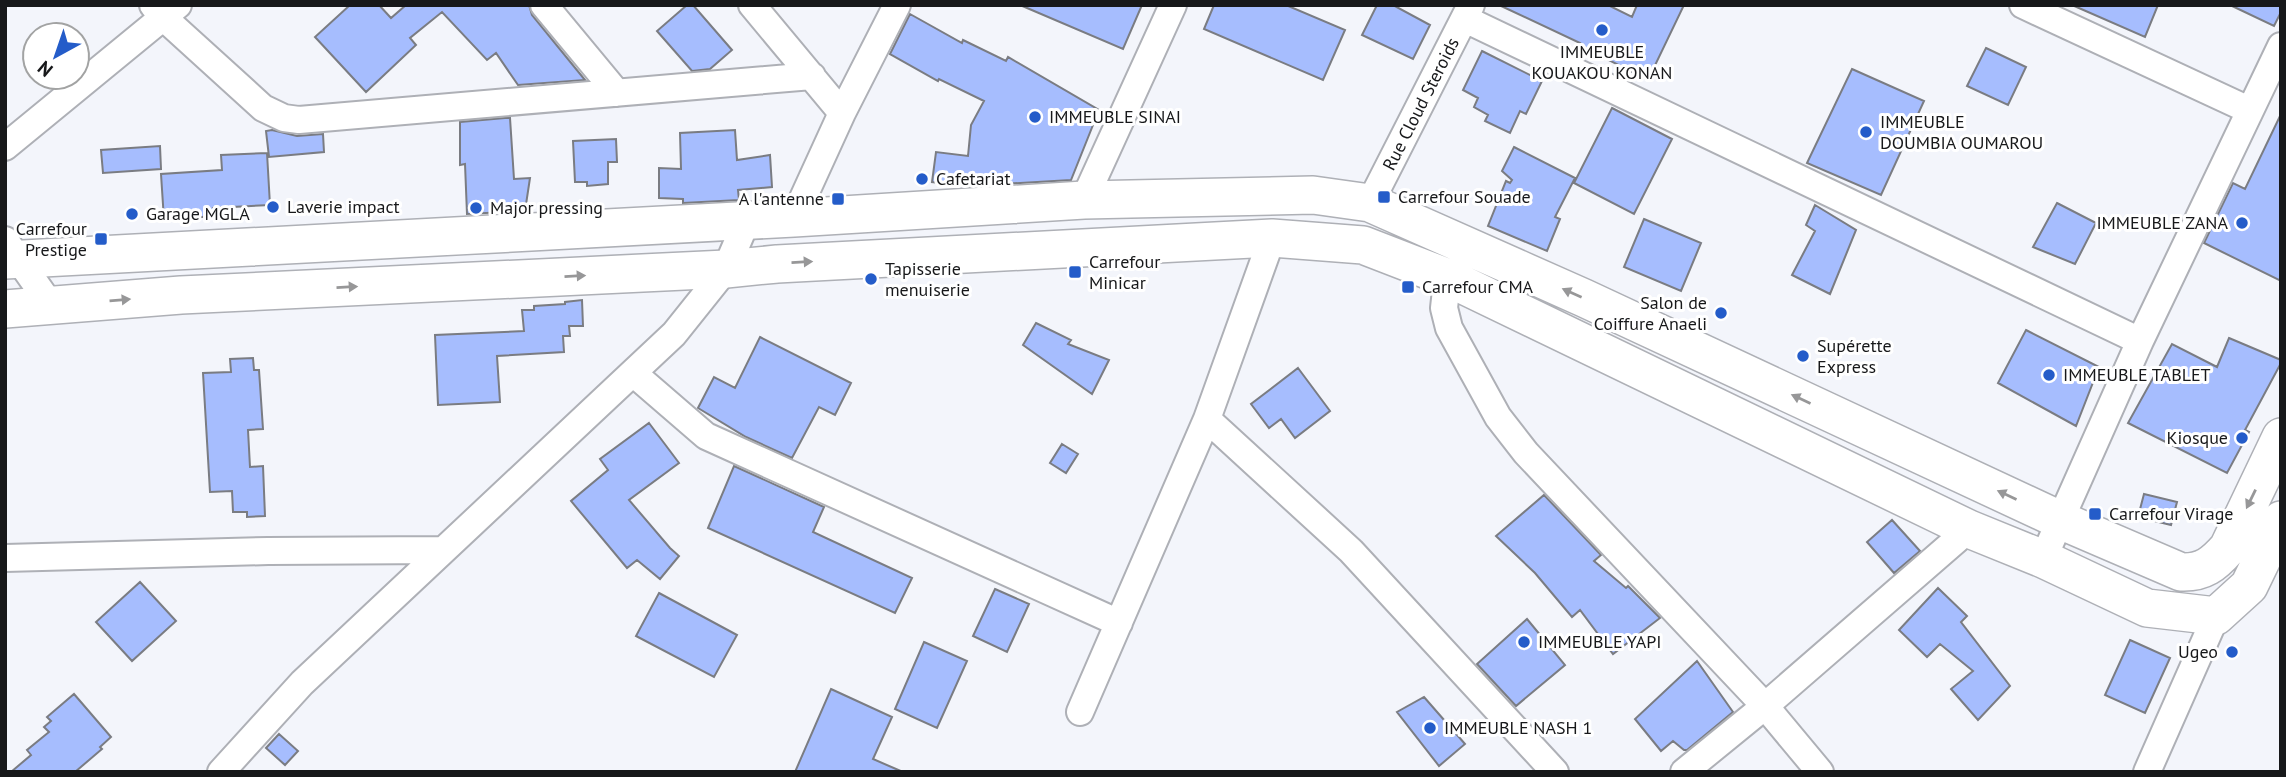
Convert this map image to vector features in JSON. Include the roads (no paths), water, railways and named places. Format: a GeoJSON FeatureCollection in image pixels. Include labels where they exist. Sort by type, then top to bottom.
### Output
{"type":"FeatureCollection","features":[{"type":"Feature","properties":{"kind":"main road"},"geometry":{"type":"LineString","coordinates":[[10,253],[794,218],[1084,200],[1313,195],[1370,203],[1584,298],[2060,520],[2181,572],[2196,573],[2216,562],[2228,548],[2281,437]]}},
{"type":"Feature","properties":{"kind":"main road"},"geometry":{"type":"LineString","coordinates":[[5,309],[181,295],[726,269],[791,263],[1272,238],[1363,244],[1451,279],[1969,529],[2043,559],[2147,608],[2216,616],[2249,586],[2281,520]]}},
{"type":"Feature","properties":{"kind":"street"},"geometry":{"type":"LineString","coordinates":[[544,5],[617,93]]}},
{"type":"Feature","properties":{"kind":"street"},"geometry":{"type":"LineString","coordinates":[[752,5],[842,113]]}},
{"type":"Feature","properties":{"kind":"street"},"geometry":{"type":"LineString","coordinates":[[794,218],[842,113],[897,5]]}},
{"type":"Feature","properties":{"kind":"street"},"geometry":{"type":"LineString","coordinates":[[1084,200],[1173,5]]}},
{"type":"Feature","properties":{"kind":"street"},"geometry":{"type":"LineString","coordinates":[[2023,5],[2249,110]]}},
{"type":"Feature","properties":{"kind":"street"},"geometry":{"type":"LineString","coordinates":[[5,147],[165,9],[262,108],[284,118],[299,120],[812,76]]}},
{"type":"Feature","properties":{"kind":"street"},"geometry":{"type":"LineString","coordinates":[[1468,12],[2140,341]]}},
{"type":"Feature","properties":{"kind":"street","name":"Rue Cloud Steroids"},"geometry":{"type":"LineString","coordinates":[[1370,203],[1468,12]]}},
{"type":"Feature","properties":{"kind":"street"},"geometry":{"type":"LineString","coordinates":[[2043,559],[2140,341],[2281,46]]}},
{"type":"Feature","properties":{"kind":"street"},"geometry":{"type":"LineString","coordinates":[[221,772],[302,683],[674,334],[726,269],[747,220]]}},
{"type":"Feature","properties":{"kind":"street"},"geometry":{"type":"LineString","coordinates":[[1080,712],[1207,419],[1272,238]]}},
{"type":"Feature","properties":{"kind":"street"},"geometry":{"type":"LineString","coordinates":[[10,253],[52,307]]}},
{"type":"Feature","properties":{"kind":"street"},"geometry":{"type":"LineString","coordinates":[[1451,279],[1447,281],[1444,308],[1449,328],[1498,416],[1526,453],[1765,706],[1820,772]]}},
{"type":"Feature","properties":{"kind":"street"},"geometry":{"type":"LineString","coordinates":[[632,373],[706,436],[1119,623]]}},
{"type":"Feature","properties":{"kind":"street"},"geometry":{"type":"LineString","coordinates":[[1207,419],[1351,551],[1555,772]]}},
{"type":"Feature","properties":{"kind":"street"},"geometry":{"type":"LineString","coordinates":[[1684,772],[1765,706],[1969,529]]}},
{"type":"Feature","properties":{"kind":"street"},"geometry":{"type":"LineString","coordinates":[[5,558],[268,551],[442,550]]}},
{"type":"Feature","properties":{"kind":"street"},"geometry":{"type":"LineString","coordinates":[[2147,772],[2216,616]]}},
{"type":"Feature","properties":{"kind":"place","name":"IMMEUBLE KOUAKOU KONAN"},"geometry":{"type":"Point","coordinates":[1602,30]}},
{"type":"Feature","properties":{"kind":"place","name":"IMMEUBLE SINAI"},"geometry":{"type":"Point","coordinates":[1035,117]}},
{"type":"Feature","properties":{"kind":"place","name":"IMMEUBLE DOUMBIA OUMAROU"},"geometry":{"type":"Point","coordinates":[1866,132]}},
{"type":"Feature","properties":{"kind":"place","name":"Cafetariat"},"geometry":{"type":"Point","coordinates":[922,179]}},
{"type":"Feature","properties":{"kind":"place","name":"Carrefour Souade"},"geometry":{"type":"Point","coordinates":[1384,197]}},
{"type":"Feature","properties":{"kind":"place","name":"A l'antenne"},"geometry":{"type":"Point","coordinates":[838,199]}},
{"type":"Feature","properties":{"kind":"place","name":"Laverie impact"},"geometry":{"type":"Point","coordinates":[273,207]}},
{"type":"Feature","properties":{"kind":"place","name":"Major pressing"},"geometry":{"type":"Point","coordinates":[476,208]}},
{"type":"Feature","properties":{"kind":"place","name":"Garage MGLA"},"geometry":{"type":"Point","coordinates":[132,214]}},
{"type":"Feature","properties":{"kind":"place","name":"IMMEUBLE ZANA"},"geometry":{"type":"Point","coordinates":[2242,223]}},
{"type":"Feature","properties":{"kind":"place","name":"Carrefour Prestige"},"geometry":{"type":"Point","coordinates":[101,239]}},
{"type":"Feature","properties":{"kind":"place","name":"Carrefour Minicar"},"geometry":{"type":"Point","coordinates":[1075,272]}},
{"type":"Feature","properties":{"kind":"place","name":"Tapisserie menuiserie"},"geometry":{"type":"Point","coordinates":[871,279]}},
{"type":"Feature","properties":{"kind":"place","name":"Carrefour CMA"},"geometry":{"type":"Point","coordinates":[1408,287]}},
{"type":"Feature","properties":{"kind":"place","name":"Salon de Coiffure Anaeli"},"geometry":{"type":"Point","coordinates":[1721,313]}},
{"type":"Feature","properties":{"kind":"place","name":"Supérette Express"},"geometry":{"type":"Point","coordinates":[1803,356]}},
{"type":"Feature","properties":{"kind":"place","name":"IMMEUBLE TABLET"},"geometry":{"type":"Point","coordinates":[2049,375]}},
{"type":"Feature","properties":{"kind":"place","name":"Kiosque"},"geometry":{"type":"Point","coordinates":[2242,438]}},
{"type":"Feature","properties":{"kind":"place","name":"Carrefour Virage"},"geometry":{"type":"Point","coordinates":[2095,514]}},
{"type":"Feature","properties":{"kind":"place","name":"IMMEUBLE YAPI"},"geometry":{"type":"Point","coordinates":[1524,642]}},
{"type":"Feature","properties":{"kind":"place","name":"Ugeo"},"geometry":{"type":"Point","coordinates":[2232,652]}},
{"type":"Feature","properties":{"kind":"place","name":"IMMEUBLE NASH 1"},"geometry":{"type":"Point","coordinates":[1430,728]}}]}
